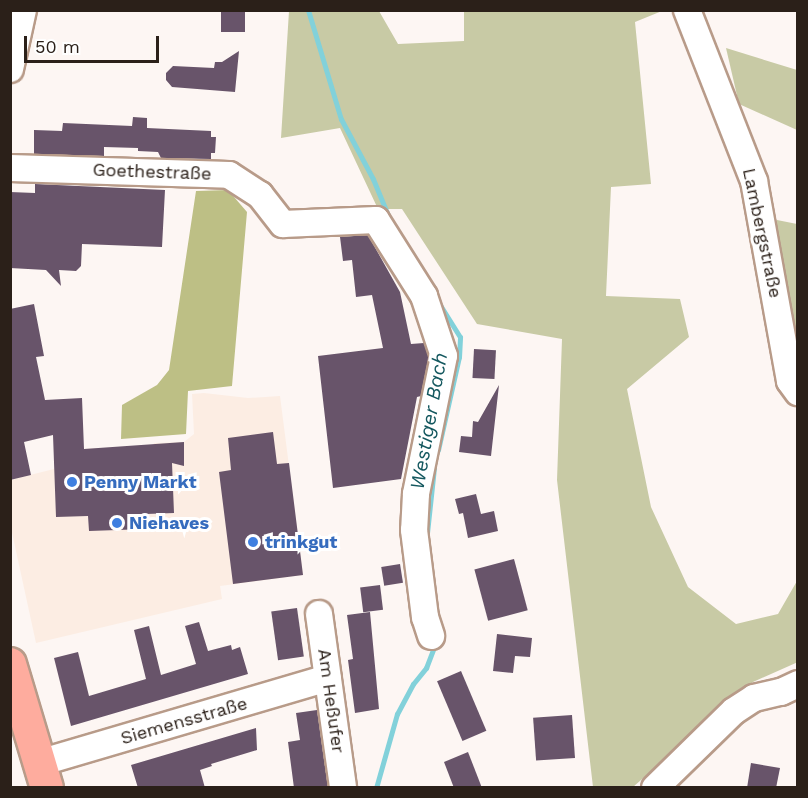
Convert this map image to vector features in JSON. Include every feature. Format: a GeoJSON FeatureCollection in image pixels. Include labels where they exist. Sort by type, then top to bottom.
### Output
{"type":"FeatureCollection","features":[{"type":"Feature","properties":{"kind":"main road"},"geometry":{"type":"LineString","coordinates":[[10,664],[43,776]]}},
{"type":"Feature","properties":{"kind":"street"},"geometry":{"type":"LineString","coordinates":[[10,69],[23,10]]}},
{"type":"Feature","properties":{"kind":"street","name":"Lambergstraße"},"geometry":{"type":"LineString","coordinates":[[687,10],[754,181],[790,381],[798,392]]}},
{"type":"Feature","properties":{"kind":"street","name":"Goethestraße"},"geometry":{"type":"LineString","coordinates":[[10,168],[229,175],[260,195],[284,224],[376,220],[424,296],[444,356],[416,494],[414,530],[425,617],[430,636]]}},
{"type":"Feature","properties":{"kind":"street","name":"Am Heßufer"},"geometry":{"type":"LineString","coordinates":[[319,614],[343,788]]}},
{"type":"Feature","properties":{"kind":"street","name":"Siemensstraße"},"geometry":{"type":"LineString","coordinates":[[43,776],[328,678]]}},
{"type":"Feature","properties":{"kind":"street"},"geometry":{"type":"LineString","coordinates":[[655,788],[734,711],[754,698],[781,692],[798,684]]}},
{"type":"Feature","properties":{"kind":"shaded area"},"geometry":{"type":"Polygon","coordinates":[[[204,393],[248,398],[280,396],[303,575],[220,586],[222,599],[36,643],[11,528],[10,480],[54,469],[54,450],[153,446],[154,443],[184,442],[194,434],[192,394],[204,393]]]}},
{"type":"Feature","properties":{"kind":"green space"},"geometry":{"type":"Polygon","coordinates":[[[289,11],[379,11],[398,44],[464,41],[464,11],[662,11],[635,22],[651,184],[611,187],[606,296],[680,299],[689,337],[627,389],[651,507],[688,587],[736,624],[778,614],[797,581],[798,662],[753,682],[633,787],[593,787],[557,480],[562,339],[477,324],[402,209],[378,209],[340,128],[281,138],[289,11]]]}},
{"type":"Feature","properties":{"kind":"green space"},"geometry":{"type":"Polygon","coordinates":[[[726,48],[797,70],[797,130],[739,104],[726,48]]]}},
{"type":"Feature","properties":{"kind":"green space"},"geometry":{"type":"Polygon","coordinates":[[[228,190],[247,212],[232,386],[188,391],[186,434],[121,439],[122,405],[157,385],[169,370],[196,191],[228,190]]]}},
{"type":"Feature","properties":{"kind":"green space"},"geometry":{"type":"Polygon","coordinates":[[[777,220],[797,224],[797,365],[775,232],[777,220]]]}},
{"type":"Feature","properties":{"kind":"building"},"geometry":{"type":"Polygon","coordinates":[[[221,10],[245,10],[245,32],[221,32],[221,10]]]}},
{"type":"Feature","properties":{"kind":"building"},"geometry":{"type":"Polygon","coordinates":[[[239,51],[235,92],[172,87],[166,80],[166,73],[173,66],[214,68],[215,62],[222,62],[239,51]]]}},
{"type":"Feature","properties":{"kind":"building"},"geometry":{"type":"Polygon","coordinates":[[[133,117],[147,118],[147,128],[211,131],[211,137],[216,137],[215,153],[211,153],[211,159],[161,158],[158,152],[138,151],[138,148],[104,147],[104,156],[34,154],[34,130],[62,131],[63,123],[132,126],[133,117]]]}},
{"type":"Feature","properties":{"kind":"building"},"geometry":{"type":"Polygon","coordinates":[[[35,184],[165,190],[162,247],[82,244],[81,266],[76,271],[59,270],[61,286],[46,270],[10,268],[10,192],[35,193],[35,184]]]}},
{"type":"Feature","properties":{"kind":"building"},"geometry":{"type":"Polygon","coordinates":[[[368,235],[400,292],[411,344],[424,343],[429,357],[421,396],[417,397],[401,479],[333,488],[318,356],[383,348],[372,295],[356,297],[352,260],[343,261],[340,237],[368,235]]]}},
{"type":"Feature","properties":{"kind":"building"},"geometry":{"type":"Polygon","coordinates":[[[34,304],[44,356],[36,357],[45,400],[82,398],[84,449],[184,442],[184,466],[172,463],[174,513],[146,514],[146,529],[89,531],[88,516],[56,517],[53,435],[24,442],[31,475],[10,480],[10,309],[34,304]]]}},
{"type":"Feature","properties":{"kind":"building"},"geometry":{"type":"Polygon","coordinates":[[[474,349],[496,350],[494,379],[472,378],[474,349]]]}},
{"type":"Feature","properties":{"kind":"building"},"geometry":{"type":"Polygon","coordinates":[[[499,385],[491,456],[459,452],[461,436],[472,437],[473,421],[478,422],[499,385]]]}},
{"type":"Feature","properties":{"kind":"building"},"geometry":{"type":"Polygon","coordinates":[[[273,432],[277,464],[289,463],[303,575],[233,584],[219,472],[231,470],[228,438],[273,432]]]}},
{"type":"Feature","properties":{"kind":"building"},"geometry":{"type":"Polygon","coordinates":[[[476,494],[481,514],[494,511],[498,531],[468,538],[463,513],[459,514],[455,499],[476,494]]]}},
{"type":"Feature","properties":{"kind":"building"},"geometry":{"type":"Polygon","coordinates":[[[514,559],[528,610],[488,621],[474,570],[514,559]]]}},
{"type":"Feature","properties":{"kind":"building"},"geometry":{"type":"Polygon","coordinates":[[[400,564],[403,583],[384,586],[381,567],[400,564]]]}},
{"type":"Feature","properties":{"kind":"building"},"geometry":{"type":"Polygon","coordinates":[[[380,585],[383,610],[363,612],[360,587],[380,585]]]}},
{"type":"Feature","properties":{"kind":"building"},"geometry":{"type":"Polygon","coordinates":[[[297,608],[304,657],[278,660],[271,612],[297,608]]]}},
{"type":"Feature","properties":{"kind":"building"},"geometry":{"type":"Polygon","coordinates":[[[370,612],[379,709],[355,713],[348,660],[353,659],[347,615],[370,612]]]}},
{"type":"Feature","properties":{"kind":"building"},"geometry":{"type":"Polygon","coordinates":[[[199,622],[208,651],[231,645],[232,650],[240,647],[248,674],[71,726],[54,658],[78,652],[89,696],[146,679],[134,630],[149,626],[161,675],[196,664],[185,626],[199,622]]]}},
{"type":"Feature","properties":{"kind":"building"},"geometry":{"type":"Polygon","coordinates":[[[497,634],[532,638],[530,657],[515,656],[513,673],[493,671],[497,634]]]}},
{"type":"Feature","properties":{"kind":"building"},"geometry":{"type":"Polygon","coordinates":[[[461,671],[486,731],[462,741],[437,681],[461,671]]]}},
{"type":"Feature","properties":{"kind":"building"},"geometry":{"type":"Polygon","coordinates":[[[317,710],[328,788],[294,788],[288,742],[300,740],[296,713],[317,710]]]}},
{"type":"Feature","properties":{"kind":"building"},"geometry":{"type":"Polygon","coordinates":[[[572,715],[575,758],[536,761],[533,718],[572,715]]]}},
{"type":"Feature","properties":{"kind":"building"},"geometry":{"type":"Polygon","coordinates":[[[256,728],[257,750],[211,764],[212,766],[200,770],[205,788],[138,788],[131,765],[256,728]]]}},
{"type":"Feature","properties":{"kind":"building"},"geometry":{"type":"Polygon","coordinates":[[[468,752],[482,788],[454,788],[444,762],[468,752]]]}},
{"type":"Feature","properties":{"kind":"building"},"geometry":{"type":"Polygon","coordinates":[[[751,763],[780,768],[776,788],[747,788],[751,763]]]}},
{"type":"Feature","properties":{"kind":"waterway","name":"Westiger Bach"},"geometry":{"type":"LineString","coordinates":[[308,10],[341,119],[373,179],[390,220]]}},
{"type":"Feature","properties":{"kind":"waterway","name":"Westiger Bach"},"geometry":{"type":"LineString","coordinates":[[438,450],[459,357],[460,337],[439,303]]}},
{"type":"Feature","properties":{"kind":"waterway","name":"Westiger Bach"},"geometry":{"type":"LineString","coordinates":[[427,533],[434,468]]}},
{"type":"Feature","properties":{"kind":"waterway","name":"Westiger Bach"},"geometry":{"type":"LineString","coordinates":[[376,788],[397,714],[413,684],[426,668],[435,644]]}},
{"type":"Feature","properties":{"kind":"place","name":"Penny Markt"},"geometry":{"type":"Point","coordinates":[72,482]}},
{"type":"Feature","properties":{"kind":"place","name":"Niehaves"},"geometry":{"type":"Point","coordinates":[117,523]}},
{"type":"Feature","properties":{"kind":"place","name":"trinkgut"},"geometry":{"type":"Point","coordinates":[253,542]}}]}
